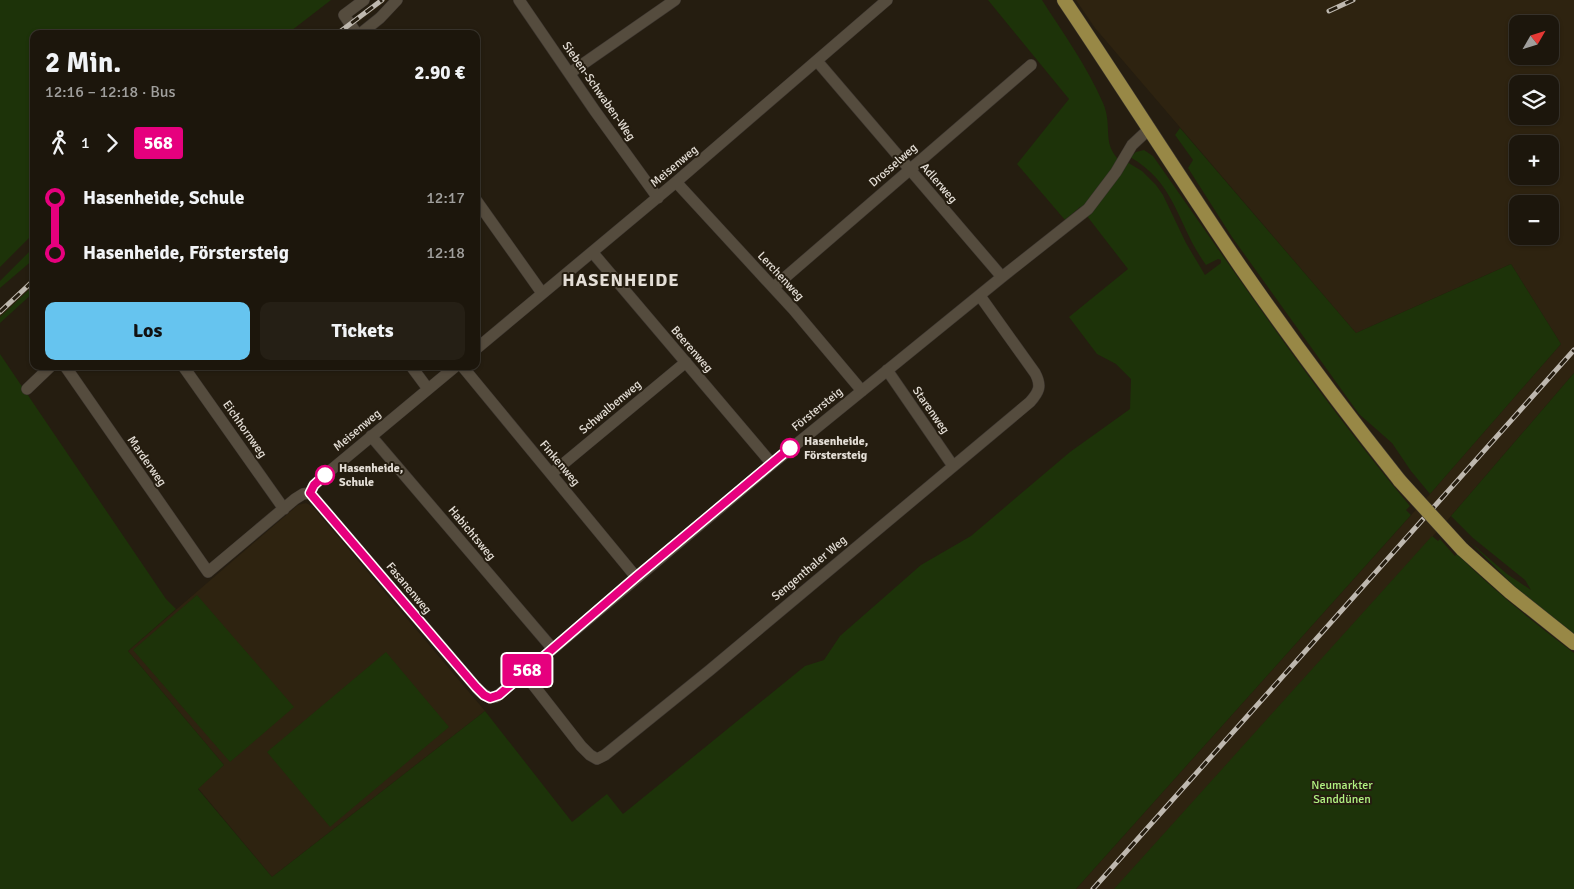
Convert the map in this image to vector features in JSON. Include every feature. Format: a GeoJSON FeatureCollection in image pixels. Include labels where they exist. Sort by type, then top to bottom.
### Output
{"type":"FeatureCollection","features":[{"type":"Feature","properties":{"kind":"main road"},"geometry":{"type":"LineString","coordinates":[[1064,0],[1148,130],[1243,271],[1359,430],[1400,481],[1462,549],[1510,592],[1574,643]]}},
{"type":"Feature","properties":{"kind":"street"},"geometry":{"type":"LineString","coordinates":[[356,30],[344,15],[364,0]]}},
{"type":"Feature","properties":{"kind":"street"},"geometry":{"type":"LineString","coordinates":[[364,30],[380,18],[397,0]]}},
{"type":"Feature","properties":{"kind":"street","name":"Sieben-Schwaben-Weg"},"geometry":{"type":"LineString","coordinates":[[519,0],[658,198]]}},
{"type":"Feature","properties":{"kind":"street"},"geometry":{"type":"LineString","coordinates":[[570,74],[675,0]]}},
{"type":"Feature","properties":{"kind":"street","name":"Meisenweg"},"geometry":{"type":"LineString","coordinates":[[480,346],[542,292],[593,253],[658,198],[887,0]]}},
{"type":"Feature","properties":{"kind":"street","name":"Adlerweg"},"geometry":{"type":"LineString","coordinates":[[816,60],[1002,277]]}},
{"type":"Feature","properties":{"kind":"street","name":"Drosselweg"},"geometry":{"type":"LineString","coordinates":[[774,287],[1030,65]]}},
{"type":"Feature","properties":{"kind":"street","name":"Förstersteig"},"geometry":{"type":"LineString","coordinates":[[490,698],[499,695],[552,648],[772,464],[1093,205],[1132,145],[1148,130]]}},
{"type":"Feature","properties":{"kind":"street","name":"Lerchenweg"},"geometry":{"type":"LineString","coordinates":[[676,182],[774,287],[862,391]]}},
{"type":"Feature","properties":{"kind":"street"},"geometry":{"type":"LineString","coordinates":[[480,206],[542,292]]}},
{"type":"Feature","properties":{"kind":"street","name":"Beerenweg"},"geometry":{"type":"LineString","coordinates":[[593,253],[772,464]]}},
{"type":"Feature","properties":{"kind":"street","name":"Sengenthaler Weg"},"geometry":{"type":"LineString","coordinates":[[524,674],[581,746],[593,758],[599,759],[703,676],[1030,402],[1038,391],[1040,384],[1035,373],[980,296]]}},
{"type":"Feature","properties":{"kind":"street","name":"Schwalbenweg"},"geometry":{"type":"LineString","coordinates":[[551,474],[686,362]]}},
{"type":"Feature","properties":{"kind":"street"},"geometry":{"type":"LineString","coordinates":[[27,389],[47,370]]}},
{"type":"Feature","properties":{"kind":"street","name":"Marderweg"},"geometry":{"type":"LineString","coordinates":[[67,370],[208,572]]}},
{"type":"Feature","properties":{"kind":"street","name":"Eichhornweg"},"geometry":{"type":"LineString","coordinates":[[186,370],[284,508]]}},
{"type":"Feature","properties":{"kind":"street"},"geometry":{"type":"LineString","coordinates":[[414,370],[428,389]]}},
{"type":"Feature","properties":{"kind":"street","name":"Meisenweg"},"geometry":{"type":"LineString","coordinates":[[208,572],[299,496],[310,493],[314,485],[451,370]]}},
{"type":"Feature","properties":{"kind":"street","name":"Finkenweg"},"geometry":{"type":"LineString","coordinates":[[465,370],[636,577]]}},
{"type":"Feature","properties":{"kind":"street","name":"Starenweg"},"geometry":{"type":"LineString","coordinates":[[887,370],[953,466]]}},
{"type":"Feature","properties":{"kind":"street","name":"Habichtsweg"},"geometry":{"type":"LineString","coordinates":[[371,436],[552,648]]}},
{"type":"Feature","properties":{"kind":"street","name":"Fasanenweg"},"geometry":{"type":"LineString","coordinates":[[310,493],[476,687],[490,698]]}},
{"type":"Feature","properties":{"kind":"shaded area"},"geometry":{"type":"Polygon","coordinates":[[[378,0],[388,0],[357,23],[358,15],[378,0]]]}},
{"type":"Feature","properties":{"kind":"shaded area"},"geometry":{"type":"Polygon","coordinates":[[[1076,0],[1574,0],[1574,373],[1451,516],[1115,889],[1076,889],[1430,494],[1561,344],[1511,264],[1356,333],[1095,28],[1076,0]]]}},
{"type":"Feature","properties":{"kind":"shaded area"},"geometry":{"type":"Polygon","coordinates":[[[30,280],[30,289],[0,317],[0,308],[30,280]]]}},
{"type":"Feature","properties":{"kind":"shaded area"},"geometry":{"type":"Polygon","coordinates":[[[306,503],[312,506],[485,711],[272,877],[198,788],[224,765],[128,651],[298,505],[306,503]]]}},
{"type":"Feature","properties":{"kind":"green space"},"geometry":{"type":"Polygon","coordinates":[[[0,0],[331,0],[292,30],[30,30],[30,237],[0,267],[0,0]]]}},
{"type":"Feature","properties":{"kind":"green space"},"geometry":{"type":"Polygon","coordinates":[[[988,0],[1042,0],[1097,89],[1106,112],[1108,136],[1112,151],[1117,158],[1125,165],[1127,162],[1142,171],[1156,185],[1205,275],[1221,263],[1221,260],[1218,259],[1206,265],[1196,250],[1167,192],[1146,168],[1130,157],[1136,152],[1144,150],[1153,156],[1310,378],[1410,506],[1406,510],[1411,515],[1076,889],[0,889],[0,354],[166,599],[176,609],[128,651],[224,765],[198,789],[272,877],[485,711],[572,822],[607,794],[623,814],[805,666],[824,660],[840,636],[921,565],[971,536],[1070,452],[1130,409],[1131,379],[1116,364],[1097,354],[1069,317],[1128,269],[1080,207],[1065,220],[1017,164],[1069,99],[988,0]]]}},
{"type":"Feature","properties":{"kind":"green space"},"geometry":{"type":"Polygon","coordinates":[[[1180,128],[1356,333],[1511,264],[1561,344],[1430,494],[1392,443],[1359,414],[1232,237],[1188,168],[1193,160],[1175,135],[1180,128]]]}},
{"type":"Feature","properties":{"kind":"green space"},"geometry":{"type":"Polygon","coordinates":[[[30,251],[30,262],[0,288],[0,281],[30,251]]]}},
{"type":"Feature","properties":{"kind":"green space"},"geometry":{"type":"Polygon","coordinates":[[[30,289],[30,296],[0,323],[0,317],[30,289]]]}},
{"type":"Feature","properties":{"kind":"green space"},"geometry":{"type":"Polygon","coordinates":[[[1574,373],[1574,634],[1515,587],[1470,542],[1507,574],[1531,590],[1525,580],[1473,538],[1451,516],[1574,373]]]}},
{"type":"Feature","properties":{"kind":"green space","name":"Neumarkter Sanddünen"},"geometry":{"type":"Polygon","coordinates":[[[1432,536],[1438,541],[1440,539],[1455,556],[1457,554],[1543,630],[1574,653],[1574,889],[1114,889],[1432,536]]]}},
{"type":"Feature","properties":{"kind":"green space"},"geometry":{"type":"Polygon","coordinates":[[[197,595],[294,707],[230,762],[133,650],[197,595]]]}},
{"type":"Feature","properties":{"kind":"green space"},"geometry":{"type":"Polygon","coordinates":[[[386,652],[449,727],[330,827],[267,752],[386,652]]]}},
{"type":"Feature","properties":{"kind":"railway"},"geometry":{"type":"LineString","coordinates":[[342,30],[382,0]]}},
{"type":"Feature","properties":{"kind":"railway"},"geometry":{"type":"LineString","coordinates":[[1329,11],[1353,0]]}},
{"type":"Feature","properties":{"kind":"railway"},"geometry":{"type":"LineString","coordinates":[[0,312],[30,284]]}},
{"type":"Feature","properties":{"kind":"railway"},"geometry":{"type":"LineString","coordinates":[[1093,889],[1574,350]]}},
{"type":"Feature","properties":{"kind":"bus line","name":"568"},"geometry":{"type":"LineString","coordinates":[[325,475],[312,487],[310,493],[476,687],[490,698],[499,695],[552,648],[790,448]]}},
{"type":"Feature","properties":{"kind":"place","name":"Hasenheide, Förstersteig"},"geometry":{"type":"Point","coordinates":[790,448]}},
{"type":"Feature","properties":{"kind":"place","name":"Hasenheide, Schule"},"geometry":{"type":"Point","coordinates":[325,475]}},
{"type":"Feature","properties":{"kind":"district","name":"HASENHEIDE"},"geometry":{"type":"Point","coordinates":[621,280]}}]}
